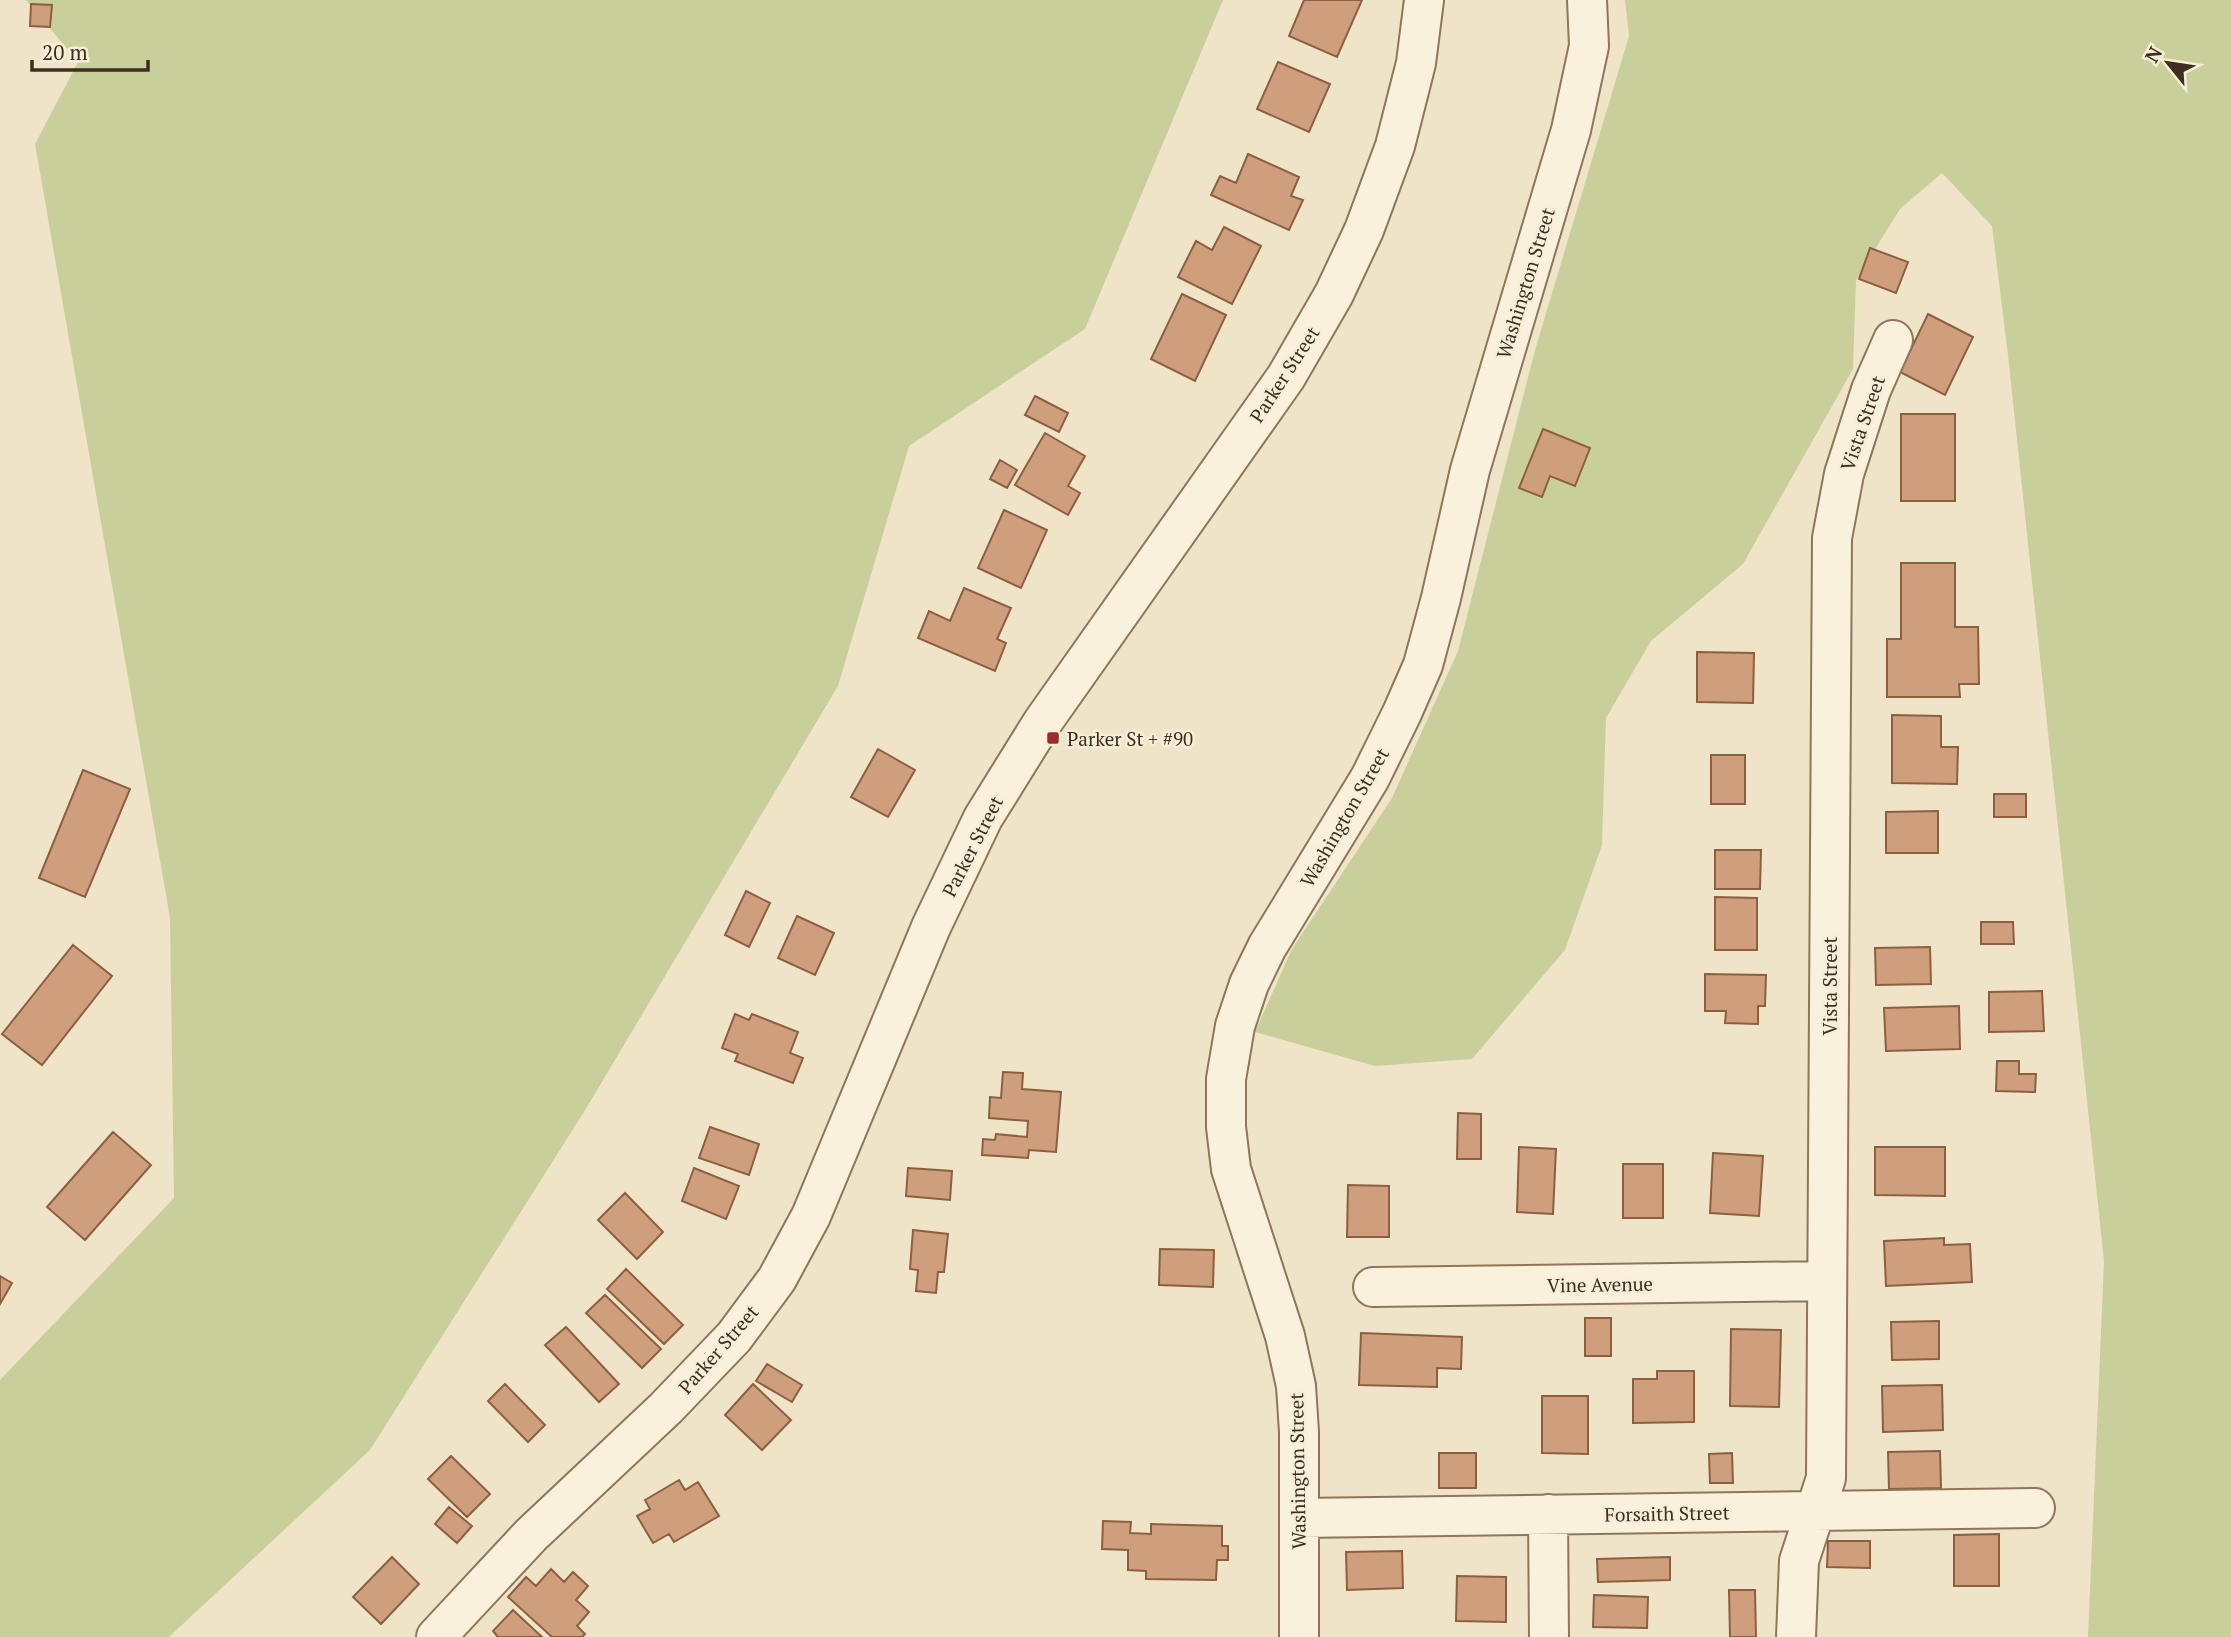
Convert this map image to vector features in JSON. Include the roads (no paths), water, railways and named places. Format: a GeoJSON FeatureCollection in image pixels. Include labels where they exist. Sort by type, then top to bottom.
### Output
{"type":"FeatureCollection","features":[{"type":"Feature","properties":{"kind":"street","name":"Parker Street"},"geometry":{"type":"LineString","coordinates":[[436,1637],[531,1535],[666,1408],[717,1355],[734,1337],[777,1279],[811,1216],[931,927],[983,818],[1042,723],[1286,377],[1334,293],[1364,230],[1395,146],[1416,63],[1424,0]]}},
{"type":"Feature","properties":{"kind":"street","name":"Washington Street"},"geometry":{"type":"LineString","coordinates":[[1299,1637],[1299,1432],[1296,1386],[1284,1336],[1231,1169],[1226,1127],[1226,1079],[1234,1026],[1249,984],[1267,947],[1370,778],[1423,664],[1470,470],[1571,130],[1589,46],[1587,0]]}},
{"type":"Feature","properties":{"kind":"street","name":"Vista Street"},"geometry":{"type":"LineString","coordinates":[[1796,1637],[1800,1561],[1826,1478],[1832,538],[1844,474],[1871,390],[1893,340]]}},
{"type":"Feature","properties":{"kind":"street","name":"Vine Avenue"},"geometry":{"type":"LineString","coordinates":[[1373,1287],[1827,1281]]}},
{"type":"Feature","properties":{"kind":"street","name":"Forsaith Street"},"geometry":{"type":"LineString","coordinates":[[1299,1518],[2035,1508]]}},
{"type":"Feature","properties":{"kind":"street"},"geometry":{"type":"LineString","coordinates":[[1548,1514],[1549,1637]]}},
{"type":"Feature","properties":{"kind":"place","name":"Parker St + #90"},"geometry":{"type":"Point","coordinates":[1053,738]}}]}
